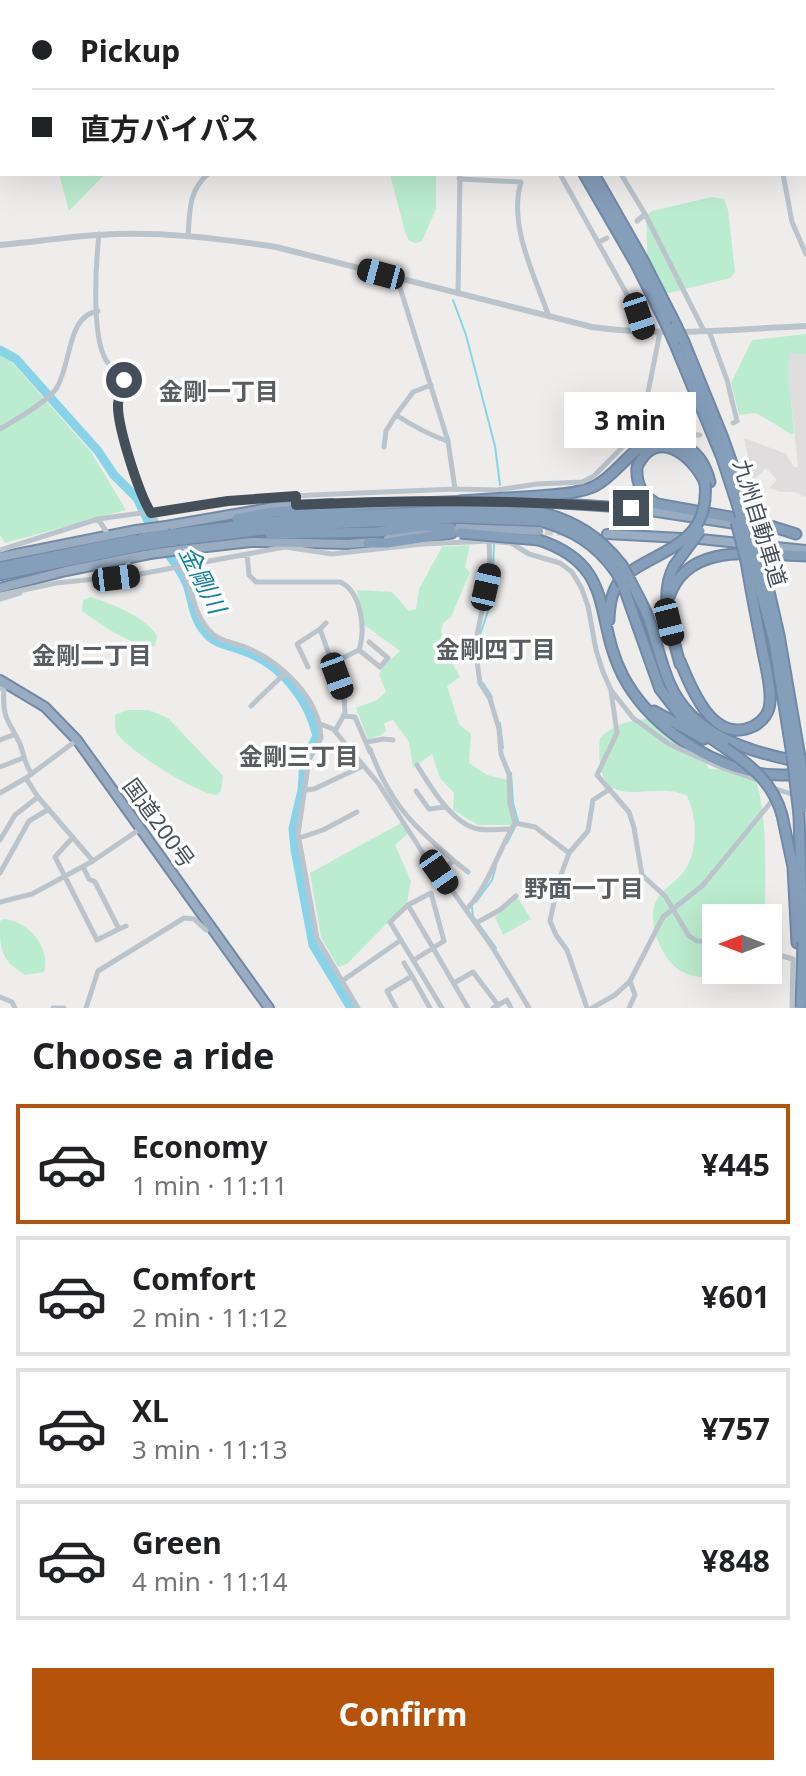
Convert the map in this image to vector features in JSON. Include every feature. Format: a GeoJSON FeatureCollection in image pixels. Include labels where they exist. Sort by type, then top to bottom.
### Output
{"type":"FeatureCollection","features":[{"type":"Feature","properties":{"kind":"highway","name":"九州自動車道"},"geometry":{"type":"LineString","coordinates":[[585,176],[636,264],[667,327],[679,342],[723,438],[801,757]]}},
{"type":"Feature","properties":{"kind":"highway","name":"九州自動車道"},"geometry":{"type":"LineString","coordinates":[[595,176],[643,260],[667,327]]}},
{"type":"Feature","properties":{"kind":"highway","name":"九州自動車道"},"geometry":{"type":"LineString","coordinates":[[679,342],[739,507]]}},
{"type":"Feature","properties":{"kind":"highway"},"geometry":{"type":"LineString","coordinates":[[173,538],[368,543],[458,520],[540,519],[573,493],[602,482],[634,451],[650,442],[669,441],[689,448],[705,466],[711,497],[705,521],[674,566],[667,584],[668,612],[689,697],[697,712],[714,729],[748,749]]}},
{"type":"Feature","properties":{"kind":"highway"},"geometry":{"type":"LineString","coordinates":[[611,643],[610,606],[617,581],[630,570],[678,545],[697,525],[706,497],[708,482],[689,457],[672,448],[656,448],[637,467],[638,487],[657,504],[758,522],[803,535]]}},
{"type":"Feature","properties":{"kind":"highway"},"geometry":{"type":"LineString","coordinates":[[0,557],[12,551],[173,538],[296,501],[384,504],[458,520],[540,519],[631,508],[803,535]]}},
{"type":"Feature","properties":{"kind":"highway"},"geometry":{"type":"LineString","coordinates":[[191,535],[273,512],[384,504]]}},
{"type":"Feature","properties":{"kind":"highway"},"geometry":{"type":"LineString","coordinates":[[680,661],[691,689],[706,712],[722,724],[738,729],[747,728],[763,719],[771,699],[754,561],[739,507]]}},
{"type":"Feature","properties":{"kind":"highway"},"geometry":{"type":"LineString","coordinates":[[0,567],[191,535],[304,525],[560,517],[594,535],[619,569],[647,615],[668,681],[688,712],[731,743],[776,758],[801,757]]}},
{"type":"Feature","properties":{"kind":"highway"},"geometry":{"type":"LineString","coordinates":[[540,519],[559,546],[586,568],[602,605],[623,677],[657,720],[707,754],[739,768],[765,774],[806,775]]}},
{"type":"Feature","properties":{"kind":"highway"},"geometry":{"type":"LineString","coordinates":[[607,534],[700,539],[806,553]]}},
{"type":"Feature","properties":{"kind":"highway"},"geometry":{"type":"LineString","coordinates":[[0,575],[143,542]]}},
{"type":"Feature","properties":{"kind":"highway"},"geometry":{"type":"LineString","coordinates":[[0,588],[66,571],[143,542]]}},
{"type":"Feature","properties":{"kind":"highway"},"geometry":{"type":"LineString","coordinates":[[323,543],[323,553]]}},
{"type":"Feature","properties":{"kind":"highway"},"geometry":{"type":"LineString","coordinates":[[668,612],[674,584],[689,566],[701,559],[726,555],[806,553]]}},
{"type":"Feature","properties":{"kind":"highway","name":"九州自動車道"},"geometry":{"type":"LineString","coordinates":[[754,561],[779,635],[801,757],[800,942]]}},
{"type":"Feature","properties":{"kind":"highway"},"geometry":{"type":"LineString","coordinates":[[626,582],[660,689],[684,720],[760,774],[775,795],[793,867],[800,942],[797,1008]]}},
{"type":"Feature","properties":{"kind":"highway","name":"国道200号"},"geometry":{"type":"LineString","coordinates":[[0,680],[45,707],[77,740],[269,1008]]}},
{"type":"Feature","properties":{"kind":"highway"},"geometry":{"type":"LineString","coordinates":[[637,695],[675,724],[725,748]]}},
{"type":"Feature","properties":{"kind":"street"},"geometry":{"type":"LineString","coordinates":[[188,236],[195,186],[206,176]]}},
{"type":"Feature","properties":{"kind":"street"},"geometry":{"type":"LineString","coordinates":[[458,294],[460,176],[521,182],[517,214],[549,317]]}},
{"type":"Feature","properties":{"kind":"street"},"geometry":{"type":"LineString","coordinates":[[561,176],[639,316],[644,332]]}},
{"type":"Feature","properties":{"kind":"street"},"geometry":{"type":"LineString","coordinates":[[622,176],[706,331],[727,380],[737,421],[733,423]]}},
{"type":"Feature","properties":{"kind":"street"},"geometry":{"type":"LineString","coordinates":[[783,176],[792,222],[806,254]]}},
{"type":"Feature","properties":{"kind":"street"},"geometry":{"type":"LineString","coordinates":[[637,221],[645,214]]}},
{"type":"Feature","properties":{"kind":"street"},"geometry":{"type":"LineString","coordinates":[[99,234],[95,271],[104,356],[124,377],[118,409],[138,486],[183,565],[195,607],[215,637],[253,651],[285,673],[307,697],[321,738]]}},
{"type":"Feature","properties":{"kind":"street"},"geometry":{"type":"LineString","coordinates":[[0,245],[99,234],[188,236],[276,247],[592,327],[644,332],[667,327],[706,331],[806,326]]}},
{"type":"Feature","properties":{"kind":"street"},"geometry":{"type":"LineString","coordinates":[[599,242],[607,238]]}},
{"type":"Feature","properties":{"kind":"street"},"geometry":{"type":"LineString","coordinates":[[397,278],[448,441],[455,489]]}},
{"type":"Feature","properties":{"kind":"street"},"geometry":{"type":"LineString","coordinates":[[0,429],[55,391],[67,363],[77,324],[83,316],[98,311]]}},
{"type":"Feature","properties":{"kind":"street"},"geometry":{"type":"LineString","coordinates":[[0,550],[12,551],[28,540],[98,519],[228,501],[296,501],[455,489],[489,491],[582,482],[594,476],[635,435],[645,417],[667,327]]}},
{"type":"Feature","properties":{"kind":"street"},"geometry":{"type":"LineString","coordinates":[[384,447],[386,431],[413,392],[431,385]]}},
{"type":"Feature","properties":{"kind":"street"},"geometry":{"type":"LineString","coordinates":[[396,415],[423,434],[448,441]]}},
{"type":"Feature","properties":{"kind":"street"},"geometry":{"type":"LineString","coordinates":[[635,435],[641,438],[661,434],[700,435]]}},
{"type":"Feature","properties":{"kind":"street"},"geometry":{"type":"LineString","coordinates":[[525,487],[525,551]]}},
{"type":"Feature","properties":{"kind":"street"},"geometry":{"type":"LineString","coordinates":[[466,910],[490,879],[497,856],[513,826],[509,774],[501,754],[499,729],[490,699],[480,683],[475,646],[490,569],[489,491]]}},
{"type":"Feature","properties":{"kind":"street"},"geometry":{"type":"LineString","coordinates":[[98,519],[106,531]]}},
{"type":"Feature","properties":{"kind":"street"},"geometry":{"type":"LineString","coordinates":[[0,597],[56,583],[135,575],[285,547],[323,553],[489,541],[511,543],[560,563],[572,572],[588,606],[598,661],[611,690],[633,718],[656,737],[693,756],[759,780],[779,792],[806,798]]}},
{"type":"Feature","properties":{"kind":"street"},"geometry":{"type":"LineString","coordinates":[[247,554],[249,575],[256,582],[340,582],[349,586],[359,610],[362,641],[359,650],[332,663]]}},
{"type":"Feature","properties":{"kind":"street"},"geometry":{"type":"LineString","coordinates":[[127,562],[135,575]]}},
{"type":"Feature","properties":{"kind":"street"},"geometry":{"type":"LineString","coordinates":[[308,667],[297,644],[326,623]]}},
{"type":"Feature","properties":{"kind":"street"},"geometry":{"type":"LineString","coordinates":[[320,629],[344,695],[344,716],[333,729],[325,730],[310,751],[298,825],[299,838],[317,938],[358,1008]]}},
{"type":"Feature","properties":{"kind":"street"},"geometry":{"type":"LineString","coordinates":[[359,650],[380,667],[388,658],[369,642]]}},
{"type":"Feature","properties":{"kind":"street"},"geometry":{"type":"LineString","coordinates":[[251,706],[285,673]]}},
{"type":"Feature","properties":{"kind":"street"},"geometry":{"type":"LineString","coordinates":[[0,688],[4,690],[4,716],[20,745],[38,797],[93,861]]}},
{"type":"Feature","properties":{"kind":"street"},"geometry":{"type":"LineString","coordinates":[[611,690],[617,733],[597,775],[629,812],[642,875],[656,886],[689,936],[702,941]]}},
{"type":"Feature","properties":{"kind":"street"},"geometry":{"type":"LineString","coordinates":[[344,716],[355,717],[381,777],[405,816],[468,872]]}},
{"type":"Feature","properties":{"kind":"street"},"geometry":{"type":"LineString","coordinates":[[317,722],[333,729],[378,783],[430,864],[476,923],[529,1008]]}},
{"type":"Feature","properties":{"kind":"street"},"geometry":{"type":"LineString","coordinates":[[0,740],[13,735]]}},
{"type":"Feature","properties":{"kind":"street"},"geometry":{"type":"LineString","coordinates":[[0,793],[29,776],[77,740]]}},
{"type":"Feature","properties":{"kind":"street"},"geometry":{"type":"LineString","coordinates":[[367,742],[393,740]]}},
{"type":"Feature","properties":{"kind":"street"},"geometry":{"type":"LineString","coordinates":[[370,749],[378,783]]}},
{"type":"Feature","properties":{"kind":"street"},"geometry":{"type":"LineString","coordinates":[[0,767],[23,758]]}},
{"type":"Feature","properties":{"kind":"street"},"geometry":{"type":"LineString","coordinates":[[417,765],[445,807],[474,828],[535,827],[569,853]]}},
{"type":"Feature","properties":{"kind":"street"},"geometry":{"type":"LineString","coordinates":[[306,790],[363,766]]}},
{"type":"Feature","properties":{"kind":"street"},"geometry":{"type":"LineString","coordinates":[[610,789],[593,800],[588,831],[569,853],[558,883],[550,921],[575,968],[589,1008],[615,995],[630,981],[658,926],[672,909],[703,885],[779,792]]}},
{"type":"Feature","properties":{"kind":"street"},"geometry":{"type":"LineString","coordinates":[[416,791],[429,809],[445,807]]}},
{"type":"Feature","properties":{"kind":"street"},"geometry":{"type":"LineString","coordinates":[[0,840],[15,815],[38,797]]}},
{"type":"Feature","properties":{"kind":"street"},"geometry":{"type":"LineString","coordinates":[[0,873],[29,821],[49,809]]}},
{"type":"Feature","properties":{"kind":"street"},"geometry":{"type":"LineString","coordinates":[[299,838],[323,830],[357,812]]}},
{"type":"Feature","properties":{"kind":"street"},"geometry":{"type":"LineString","coordinates":[[0,902],[32,894],[65,877],[140,829]]}},
{"type":"Feature","properties":{"kind":"street"},"geometry":{"type":"LineString","coordinates":[[73,837],[55,857],[97,940],[126,926]]}},
{"type":"Feature","properties":{"kind":"street"},"geometry":{"type":"LineString","coordinates":[[453,860],[446,869],[454,893]]}},
{"type":"Feature","properties":{"kind":"street"},"geometry":{"type":"LineString","coordinates":[[83,867],[89,879],[95,882],[119,929]]}},
{"type":"Feature","properties":{"kind":"street"},"geometry":{"type":"LineString","coordinates":[[414,960],[444,941],[431,893],[408,905],[390,922],[442,1008]]}},
{"type":"Feature","properties":{"kind":"street"},"geometry":{"type":"LineString","coordinates":[[476,923],[500,910],[516,896]]}},
{"type":"Feature","properties":{"kind":"street"},"geometry":{"type":"LineString","coordinates":[[408,905],[468,1008]]}},
{"type":"Feature","properties":{"kind":"street"},"geometry":{"type":"LineString","coordinates":[[80,1008],[86,1008],[95,976],[121,955],[184,918],[194,919],[206,930],[212,927]]}},
{"type":"Feature","properties":{"kind":"street"},"geometry":{"type":"LineString","coordinates":[[342,981],[401,940]]}},
{"type":"Feature","properties":{"kind":"street"},"geometry":{"type":"LineString","coordinates":[[782,956],[806,960]]}},
{"type":"Feature","properties":{"kind":"street"},"geometry":{"type":"LineString","coordinates":[[793,959],[797,1008]]}},
{"type":"Feature","properties":{"kind":"street"},"geometry":{"type":"LineString","coordinates":[[404,963],[430,1008]]}},
{"type":"Feature","properties":{"kind":"street"},"geometry":{"type":"LineString","coordinates":[[454,983],[473,972],[496,1006],[507,1000],[511,1008]]}},
{"type":"Feature","properties":{"kind":"street"},"geometry":{"type":"LineString","coordinates":[[396,1008],[387,991],[412,976]]}},
{"type":"Feature","properties":{"kind":"street"},"geometry":{"type":"LineString","coordinates":[[629,1008],[635,995],[630,981]]}},
{"type":"Feature","properties":{"kind":"street"},"geometry":{"type":"LineString","coordinates":[[0,997],[12,1002],[15,1008]]}},
{"type":"Feature","properties":{"kind":"street"},"geometry":{"type":"LineString","coordinates":[[797,1008],[806,997]]}},
{"type":"Feature","properties":{"kind":"street"},"geometry":{"type":"LineString","coordinates":[[53,1008],[64,1008]]}},
{"type":"Feature","properties":{"kind":"shaded area"},"geometry":{"type":"Polygon","coordinates":[[[789,352],[806,354],[806,497],[769,488],[777,480],[766,468],[753,481],[744,438],[786,454],[794,467],[798,467],[789,352]]]}},
{"type":"Feature","properties":{"kind":"green space"},"geometry":{"type":"Polygon","coordinates":[[[60,176],[103,176],[69,211],[60,176]]]}},
{"type":"Feature","properties":{"kind":"green space"},"geometry":{"type":"Polygon","coordinates":[[[391,176],[436,176],[436,209],[422,241],[409,241],[391,176]]]}},
{"type":"Feature","properties":{"kind":"green space"},"geometry":{"type":"Polygon","coordinates":[[[712,197],[724,199],[728,210],[735,272],[730,278],[669,293],[654,291],[648,275],[646,216],[652,211],[712,197]]]}},
{"type":"Feature","properties":{"kind":"green space"},"geometry":{"type":"Polygon","coordinates":[[[806,334],[806,354],[789,353],[794,433],[756,413],[739,415],[731,383],[752,340],[806,334]]]}},
{"type":"Feature","properties":{"kind":"green space"},"geometry":{"type":"Polygon","coordinates":[[[0,355],[10,360],[91,452],[126,510],[5,543],[0,535],[0,355]]]}},
{"type":"Feature","properties":{"kind":"green space"},"geometry":{"type":"Polygon","coordinates":[[[470,545],[465,567],[470,572],[451,617],[443,623],[441,631],[447,654],[460,677],[447,686],[459,724],[471,734],[469,763],[487,775],[508,780],[511,825],[478,825],[453,810],[454,793],[440,778],[432,754],[413,768],[409,742],[393,720],[384,723],[386,730],[382,735],[368,739],[356,708],[377,700],[386,692],[379,674],[400,651],[363,624],[357,590],[392,592],[409,611],[416,609],[419,589],[442,547],[470,545]]]}},
{"type":"Feature","properties":{"kind":"green space"},"geometry":{"type":"Polygon","coordinates":[[[91,597],[118,607],[145,623],[157,636],[155,646],[128,639],[82,611],[83,600],[91,597]]]}},
{"type":"Feature","properties":{"kind":"green space"},"geometry":{"type":"Polygon","coordinates":[[[127,710],[149,710],[168,718],[223,776],[221,791],[217,795],[194,787],[163,770],[123,741],[115,728],[115,715],[127,710]]]}},
{"type":"Feature","properties":{"kind":"green space"},"geometry":{"type":"Polygon","coordinates":[[[687,718],[708,768],[747,771],[757,784],[761,800],[765,904],[702,904],[702,977],[685,973],[670,962],[659,944],[653,923],[657,900],[686,869],[693,849],[695,827],[687,796],[673,792],[615,789],[605,780],[600,764],[600,738],[619,725],[652,719],[687,718]]]}},
{"type":"Feature","properties":{"kind":"green space"},"geometry":{"type":"Polygon","coordinates":[[[403,822],[410,832],[395,845],[411,881],[407,903],[347,964],[338,967],[321,937],[310,873],[403,822]]]}},
{"type":"Feature","properties":{"kind":"green space"},"geometry":{"type":"Polygon","coordinates":[[[518,898],[531,919],[503,935],[495,917],[518,898]]]}},
{"type":"Feature","properties":{"kind":"green space"},"geometry":{"type":"Polygon","coordinates":[[[4,919],[22,925],[36,937],[44,954],[44,972],[25,975],[6,959],[0,939],[0,921],[4,919]]]}},
{"type":"Feature","properties":{"kind":"waterway"},"geometry":{"type":"LineString","coordinates":[[453,300],[466,335],[495,446],[500,485]]}},
{"type":"Feature","properties":{"kind":"waterway","name":"金剛川"},"geometry":{"type":"LineString","coordinates":[[0,350],[16,359],[98,451],[114,475],[137,498],[154,533]]}},
{"type":"Feature","properties":{"kind":"waterway"},"geometry":{"type":"LineString","coordinates":[[493,568],[494,544]]}},
{"type":"Feature","properties":{"kind":"waterway","name":"金剛川"},"geometry":{"type":"LineString","coordinates":[[162,545],[186,582],[195,615],[206,633],[219,642],[258,657],[281,674],[300,696],[313,722],[317,736],[304,762],[302,790],[293,828],[295,850],[313,945],[351,1008]]}},
{"type":"Feature","properties":{"kind":"waterway"},"geometry":{"type":"LineString","coordinates":[[478,641],[489,608],[488,594]]}},
{"type":"Feature","properties":{"kind":"waterway"},"geometry":{"type":"LineString","coordinates":[[483,683],[492,697]]}},
{"type":"Feature","properties":{"kind":"waterway"},"geometry":{"type":"LineString","coordinates":[[500,723],[503,748]]}},
{"type":"Feature","properties":{"kind":"waterway"},"geometry":{"type":"LineString","coordinates":[[507,843],[518,821],[511,773]]}},
{"type":"Feature","properties":{"kind":"waterway"},"geometry":{"type":"LineString","coordinates":[[476,902],[492,880],[496,866]]}},
{"type":"Feature","properties":{"kind":"waterway"},"geometry":{"type":"LineString","coordinates":[[472,907],[473,916],[496,948]]}},
{"type":"Feature","properties":{"kind":"tunnel"},"geometry":{"type":"LineString","coordinates":[[545,531],[566,532]]}},
{"type":"Feature","properties":{"kind":"district","name":"金剛一丁目"},"geometry":{"type":"Point","coordinates":[219,392]}},
{"type":"Feature","properties":{"kind":"district","name":"金剛四丁目"},"geometry":{"type":"Point","coordinates":[496,650]}},
{"type":"Feature","properties":{"kind":"district","name":"金剛二丁目"},"geometry":{"type":"Point","coordinates":[92,656]}},
{"type":"Feature","properties":{"kind":"district","name":"金剛三丁目"},"geometry":{"type":"Point","coordinates":[299,757]}},
{"type":"Feature","properties":{"kind":"district","name":"野面一丁目"},"geometry":{"type":"Point","coordinates":[584,889]}},
{"type":"Feature","properties":{"kind":"route"},"geometry":{"type":"LineString","coordinates":[[124,380],[118,409],[142,499],[151,513],[228,501],[296,496],[296,505],[459,501],[631,508]]}}]}
